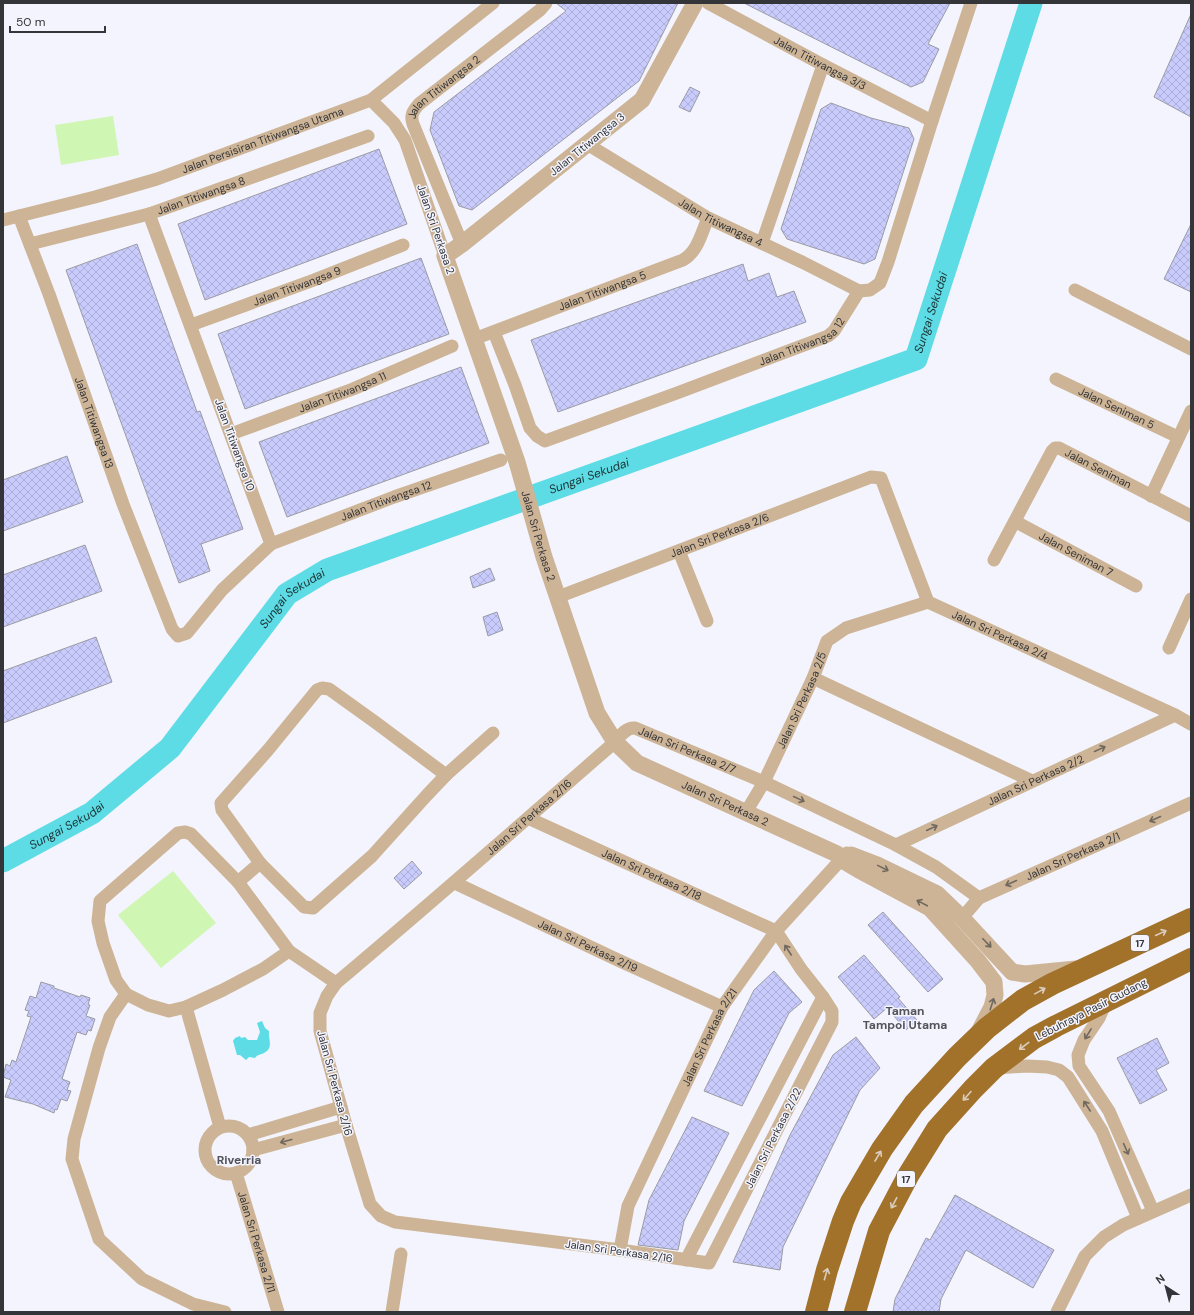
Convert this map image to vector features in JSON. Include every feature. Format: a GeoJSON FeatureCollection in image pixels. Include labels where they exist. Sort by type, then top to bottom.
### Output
{"type":"FeatureCollection","features":[{"type":"Feature","properties":{"kind":"highway","name":"17"},"geometry":{"type":"LineString","coordinates":[[816,1312],[827,1270],[851,1202],[882,1149],[914,1104],[957,1057],[987,1028],[1023,1000],[1052,984],[1191,919]]}},
{"type":"Feature","properties":{"kind":"highway","name":"Lebuhraya Pasir Gudang"},"geometry":{"type":"LineString","coordinates":[[855,1312],[879,1231],[908,1174],[938,1129],[973,1089],[994,1068],[1034,1038],[1191,959]]}},
{"type":"Feature","properties":{"kind":"street","name":"Jalan Persisiran Titiwangsa Utama"},"geometry":{"type":"LineString","coordinates":[[3,220],[95,197],[157,179],[371,100],[493,3]]}},
{"type":"Feature","properties":{"kind":"street","name":"Jalan Titiwangsa 2"},"geometry":{"type":"LineString","coordinates":[[462,244],[413,124],[411,118],[413,111],[419,104],[540,10],[546,3]]}},
{"type":"Feature","properties":{"kind":"street","name":"Jalan Titiwangsa 3"},"geometry":{"type":"LineString","coordinates":[[445,256],[642,100],[695,3]]}},
{"type":"Feature","properties":{"kind":"street","name":"Jalan Titiwangsa 3/3"},"geometry":{"type":"LineString","coordinates":[[708,3],[823,65],[932,121]]}},
{"type":"Feature","properties":{"kind":"street"},"geometry":{"type":"LineString","coordinates":[[859,291],[870,290],[880,283],[971,3]]}},
{"type":"Feature","properties":{"kind":"street"},"geometry":{"type":"LineString","coordinates":[[762,243],[823,65]]}},
{"type":"Feature","properties":{"kind":"street","name":"Jalan Sri Perkasa 2"},"geometry":{"type":"LineString","coordinates":[[371,100],[394,123],[405,140],[474,339],[509,461],[534,520],[597,713],[615,742],[637,763],[842,856],[930,908],[978,961],[994,982],[995,995],[992,1007],[976,1040]]}},
{"type":"Feature","properties":{"kind":"street","name":"Jalan Titiwangsa 8"},"geometry":{"type":"LineString","coordinates":[[30,244],[149,214],[368,136]]}},
{"type":"Feature","properties":{"kind":"street","name":"Jalan Titiwangsa 4"},"geometry":{"type":"LineString","coordinates":[[587,144],[708,218],[859,291]]}},
{"type":"Feature","properties":{"kind":"street","name":"Jalan Titiwangsa 10"},"geometry":{"type":"LineString","coordinates":[[149,214],[271,544]]}},
{"type":"Feature","properties":{"kind":"street","name":"Jalan Titiwangsa 13"},"geometry":{"type":"LineString","coordinates":[[19,216],[123,504],[172,629],[178,636],[187,633],[222,590],[271,544]]}},
{"type":"Feature","properties":{"kind":"street","name":"Jalan Titiwangsa 5"},"geometry":{"type":"LineString","coordinates":[[474,339],[683,260],[690,256],[696,247],[708,218]]}},
{"type":"Feature","properties":{"kind":"street","name":"Jalan Titiwangsa 9"},"geometry":{"type":"LineString","coordinates":[[191,325],[314,280],[403,245]]}},
{"type":"Feature","properties":{"kind":"street"},"geometry":{"type":"LineString","coordinates":[[1075,290],[1191,350]]}},
{"type":"Feature","properties":{"kind":"street","name":"Jalan Titiwangsa 12"},"geometry":{"type":"LineString","coordinates":[[494,332],[515,384],[530,428],[537,436],[545,441],[828,336],[834,332],[859,291]]}},
{"type":"Feature","properties":{"kind":"street","name":"Jalan Titiwangsa 11"},"geometry":{"type":"LineString","coordinates":[[231,434],[353,389],[452,346]]}},
{"type":"Feature","properties":{"kind":"street","name":"Jalan Seniman 5"},"geometry":{"type":"LineString","coordinates":[[1056,378],[1178,437]]}},
{"type":"Feature","properties":{"kind":"street"},"geometry":{"type":"LineString","coordinates":[[1151,496],[1191,411]]}},
{"type":"Feature","properties":{"kind":"street","name":"Jalan Seniman"},"geometry":{"type":"LineString","coordinates":[[994,560],[1016,522],[1052,450],[1055,448],[1059,448],[1191,516]]}},
{"type":"Feature","properties":{"kind":"street","name":"Jalan Titiwangsa 12"},"geometry":{"type":"LineString","coordinates":[[271,544],[394,497],[509,461]]}},
{"type":"Feature","properties":{"kind":"street","name":"Jalan Sri Perkasa 2/6"},"geometry":{"type":"LineString","coordinates":[[558,597],[871,477],[881,478],[928,602]]}},
{"type":"Feature","properties":{"kind":"street","name":"Jalan Seniman 7"},"geometry":{"type":"LineString","coordinates":[[1016,522],[1136,586]]}},
{"type":"Feature","properties":{"kind":"street"},"geometry":{"type":"LineString","coordinates":[[679,551],[707,621]]}},
{"type":"Feature","properties":{"kind":"street","name":"Jalan Sri Perkasa 2/5"},"geometry":{"type":"LineString","coordinates":[[746,812],[764,782],[813,678],[827,641],[846,628],[928,602]]}},
{"type":"Feature","properties":{"kind":"street","name":"Jalan Sri Perkasa 2/4"},"geometry":{"type":"LineString","coordinates":[[928,602],[1175,715],[1191,724]]}},
{"type":"Feature","properties":{"kind":"street"},"geometry":{"type":"LineString","coordinates":[[1169,648],[1190,604]]}},
{"type":"Feature","properties":{"kind":"street"},"geometry":{"type":"LineString","coordinates":[[813,678],[1032,781]]}},
{"type":"Feature","properties":{"kind":"street"},"geometry":{"type":"LineString","coordinates":[[446,775],[329,689],[322,688],[317,690],[268,750],[220,803],[222,810],[260,863],[304,907],[313,908],[372,856],[446,775],[493,733]]}},
{"type":"Feature","properties":{"kind":"street","name":"Jalan Sri Perkasa 2/2"},"geometry":{"type":"LineString","coordinates":[[896,845],[1175,715]]}},
{"type":"Feature","properties":{"kind":"street","name":"Jalan Sri Perkasa 2/7"},"geometry":{"type":"LineString","coordinates":[[615,742],[631,727],[635,728],[764,782]]}},
{"type":"Feature","properties":{"kind":"street","name":"Jalan Sri Perkasa 2/16"},"geometry":{"type":"LineString","coordinates":[[615,742],[455,883],[336,983],[327,996],[320,1013],[320,1031],[340,1107],[370,1204],[381,1216],[395,1222],[620,1250],[709,1263]]}},
{"type":"Feature","properties":{"kind":"street"},"geometry":{"type":"LineString","coordinates":[[764,782],[896,845],[936,867],[978,898]]}},
{"type":"Feature","properties":{"kind":"street","name":"Jalan Sri Perkasa 2/1"},"geometry":{"type":"LineString","coordinates":[[962,918],[978,898],[1191,803]]}},
{"type":"Feature","properties":{"kind":"street","name":"Jalan Sri Perkasa 2/18"},"geometry":{"type":"LineString","coordinates":[[528,818],[776,931]]}},
{"type":"Feature","properties":{"kind":"street"},"geometry":{"type":"LineString","coordinates":[[289,951],[256,972],[222,990],[186,1007],[169,1011],[148,1005],[126,994],[116,980],[103,943],[98,921],[100,902],[178,834],[185,832],[191,834],[238,882],[289,951],[336,983]]}},
{"type":"Feature","properties":{"kind":"street","name":"Jalan Sri Perkasa 2"},"geometry":{"type":"LineString","coordinates":[[842,856],[877,865],[937,894],[962,918],[1012,972],[1024,974],[1088,968]]}},
{"type":"Feature","properties":{"kind":"street","name":"Jalan Sri Perkasa 2/21"},"geometry":{"type":"LineString","coordinates":[[620,1250],[628,1206],[722,1007],[776,931],[842,856]]}},
{"type":"Feature","properties":{"kind":"street"},"geometry":{"type":"LineString","coordinates":[[238,882],[260,863]]}},
{"type":"Feature","properties":{"kind":"street","name":"Jalan Sri Perkasa 2/19"},"geometry":{"type":"LineString","coordinates":[[455,883],[620,961],[722,1007]]}},
{"type":"Feature","properties":{"kind":"street"},"geometry":{"type":"LineString","coordinates":[[686,1260],[823,997],[801,969],[776,931]]}},
{"type":"Feature","properties":{"kind":"street"},"geometry":{"type":"LineString","coordinates":[[126,994],[110,1017],[99,1048],[74,1139],[72,1160],[99,1239],[142,1279],[193,1304],[225,1312]]}},
{"type":"Feature","properties":{"kind":"street","name":"Jalan Sri Perkasa 2/22"},"geometry":{"type":"LineString","coordinates":[[709,1263],[832,1022],[832,1011],[823,997]]}},
{"type":"Feature","properties":{"kind":"street"},"geometry":{"type":"LineString","coordinates":[[1107,1000],[1099,1018],[1084,1040],[1078,1055],[1079,1066],[1109,1111],[1153,1211]]}},
{"type":"Feature","properties":{"kind":"street"},"geometry":{"type":"LineString","coordinates":[[186,1007],[220,1127]]}},
{"type":"Feature","properties":{"kind":"street"},"geometry":{"type":"LineString","coordinates":[[994,1068],[1027,1066],[1046,1067],[1059,1070],[1068,1077],[1102,1132],[1138,1218]]}},
{"type":"Feature","properties":{"kind":"street"},"geometry":{"type":"LineString","coordinates":[[248,1136],[340,1107]]}},
{"type":"Feature","properties":{"kind":"street"},"geometry":{"type":"LineString","coordinates":[[228,1126],[242,1130],[252,1142],[253,1150],[248,1164],[236,1173],[228,1174],[213,1168],[208,1162],[205,1154],[206,1142],[213,1132],[220,1127],[228,1126]]}},
{"type":"Feature","properties":{"kind":"street"},"geometry":{"type":"LineString","coordinates":[[253,1150],[346,1126]]}},
{"type":"Feature","properties":{"kind":"street","name":"Jalan Sri Perkasa 2/11"},"geometry":{"type":"LineString","coordinates":[[236,1173],[278,1312]]}},
{"type":"Feature","properties":{"kind":"street"},"geometry":{"type":"LineString","coordinates":[[1057,1312],[1085,1256],[1104,1236],[1123,1225],[1191,1195]]}},
{"type":"Feature","properties":{"kind":"street"},"geometry":{"type":"LineString","coordinates":[[392,1312],[401,1254]]}},
{"type":"Feature","properties":{"kind":"green space"},"geometry":{"type":"Polygon","coordinates":[[[113,116],[119,155],[61,165],[55,125],[113,116]]]}},
{"type":"Feature","properties":{"kind":"green space"},"geometry":{"type":"Polygon","coordinates":[[[173,871],[216,923],[161,968],[118,915],[173,871]]]}},
{"type":"Feature","properties":{"kind":"water"},"geometry":{"type":"Polygon","coordinates":[[[262,1021],[265,1028],[269,1031],[269,1049],[255,1058],[249,1057],[246,1060],[240,1055],[237,1055],[233,1041],[235,1038],[240,1036],[241,1038],[245,1037],[248,1040],[257,1040],[260,1032],[257,1023],[262,1021]]]}},
{"type":"Feature","properties":{"kind":"building"},"geometry":{"type":"Polygon","coordinates":[[[556,3],[678,3],[639,81],[472,210],[459,206],[430,130],[434,112],[566,11],[556,3]]]}},
{"type":"Feature","properties":{"kind":"building"},"geometry":{"type":"Polygon","coordinates":[[[744,3],[950,3],[928,44],[939,49],[923,82],[911,87],[744,3]]]}},
{"type":"Feature","properties":{"kind":"building"},"geometry":{"type":"Polygon","coordinates":[[[1191,14],[1191,117],[1154,97],[1191,14]]]}},
{"type":"Feature","properties":{"kind":"building"},"geometry":{"type":"Polygon","coordinates":[[[690,87],[700,92],[690,112],[679,107],[690,87]]]}},
{"type":"Feature","properties":{"kind":"building"},"geometry":{"type":"Polygon","coordinates":[[[831,103],[871,118],[909,128],[914,139],[875,259],[864,264],[787,239],[781,229],[821,109],[831,103]]]}},
{"type":"Feature","properties":{"kind":"building"},"geometry":{"type":"Polygon","coordinates":[[[379,149],[407,224],[205,300],[178,224],[379,149]]]}},
{"type":"Feature","properties":{"kind":"building"},"geometry":{"type":"Polygon","coordinates":[[[1191,224],[1191,292],[1164,279],[1191,224]]]}},
{"type":"Feature","properties":{"kind":"building"},"geometry":{"type":"Polygon","coordinates":[[[137,244],[197,412],[200,411],[243,529],[201,544],[210,571],[179,583],[66,270],[137,244]]]}},
{"type":"Feature","properties":{"kind":"building"},"geometry":{"type":"Polygon","coordinates":[[[421,258],[449,334],[245,409],[218,334],[421,258]]]}},
{"type":"Feature","properties":{"kind":"building"},"geometry":{"type":"Polygon","coordinates":[[[743,264],[748,281],[769,273],[777,297],[794,291],[806,322],[558,412],[531,340],[743,264]]]}},
{"type":"Feature","properties":{"kind":"building"},"geometry":{"type":"Polygon","coordinates":[[[461,367],[489,443],[287,517],[259,442],[461,367]]]}},
{"type":"Feature","properties":{"kind":"building"},"geometry":{"type":"Polygon","coordinates":[[[67,456],[83,502],[3,531],[3,480],[67,456]]]}},
{"type":"Feature","properties":{"kind":"building"},"geometry":{"type":"Polygon","coordinates":[[[85,545],[102,591],[3,627],[3,575],[85,545]]]}},
{"type":"Feature","properties":{"kind":"building"},"geometry":{"type":"Polygon","coordinates":[[[490,568],[495,580],[473,588],[470,577],[490,568]]]}},
{"type":"Feature","properties":{"kind":"building"},"geometry":{"type":"Polygon","coordinates":[[[497,612],[503,630],[488,636],[483,617],[497,612]]]}},
{"type":"Feature","properties":{"kind":"building"},"geometry":{"type":"Polygon","coordinates":[[[96,637],[112,682],[3,723],[3,671],[96,637]]]}},
{"type":"Feature","properties":{"kind":"building"},"geometry":{"type":"Polygon","coordinates":[[[412,861],[422,873],[404,889],[394,878],[412,861]]]}},
{"type":"Feature","properties":{"kind":"building"},"geometry":{"type":"Polygon","coordinates":[[[883,912],[943,979],[928,992],[868,925],[883,912]]]}},
{"type":"Feature","properties":{"kind":"building"},"geometry":{"type":"Polygon","coordinates":[[[864,955],[900,997],[898,998],[917,1020],[906,1030],[887,1008],[874,1019],[838,977],[864,955]]]}},
{"type":"Feature","properties":{"kind":"building"},"geometry":{"type":"Polygon","coordinates":[[[774,971],[802,1002],[789,1013],[742,1106],[704,1091],[754,990],[774,971]]]}},
{"type":"Feature","properties":{"kind":"building"},"geometry":{"type":"Polygon","coordinates":[[[41,982],[80,997],[81,995],[90,998],[88,1005],[90,1005],[86,1016],[95,1019],[91,1031],[88,1030],[86,1035],[77,1032],[62,1079],[70,1082],[67,1090],[71,1091],[67,1101],[61,1099],[57,1110],[55,1109],[54,1113],[33,1104],[5,1097],[11,1080],[3,1077],[6,1064],[10,1066],[12,1060],[16,1062],[31,1017],[27,1016],[29,1011],[25,1010],[30,996],[36,998],[41,982]]]}},
{"type":"Feature","properties":{"kind":"building"},"geometry":{"type":"Polygon","coordinates":[[[856,1037],[880,1068],[860,1090],[783,1247],[780,1270],[733,1262],[790,1135],[833,1055],[856,1037]]]}},
{"type":"Feature","properties":{"kind":"building"},"geometry":{"type":"Polygon","coordinates":[[[1157,1038],[1169,1063],[1156,1070],[1167,1090],[1140,1104],[1117,1058],[1157,1038]]]}},
{"type":"Feature","properties":{"kind":"building"},"geometry":{"type":"Polygon","coordinates":[[[692,1117],[729,1133],[684,1221],[678,1250],[638,1245],[649,1200],[692,1117]]]}},
{"type":"Feature","properties":{"kind":"building"},"geometry":{"type":"Polygon","coordinates":[[[955,1195],[1054,1250],[1033,1288],[966,1250],[941,1299],[939,1312],[893,1312],[895,1299],[926,1238],[930,1240],[955,1195]]]}},
{"type":"Feature","properties":{"kind":"waterway","name":"Sungai Sekudai"},"geometry":{"type":"LineString","coordinates":[[3,861],[92,813],[170,748],[287,594],[327,570],[916,359],[1031,3]]}},
{"type":"Feature","properties":{"kind":"district","name":"Taman Tampoi Utama"},"geometry":{"type":"Point","coordinates":[905,1018]}},
{"type":"Feature","properties":{"kind":"district","name":"Riverria"},"geometry":{"type":"Point","coordinates":[239,1160]}}]}
